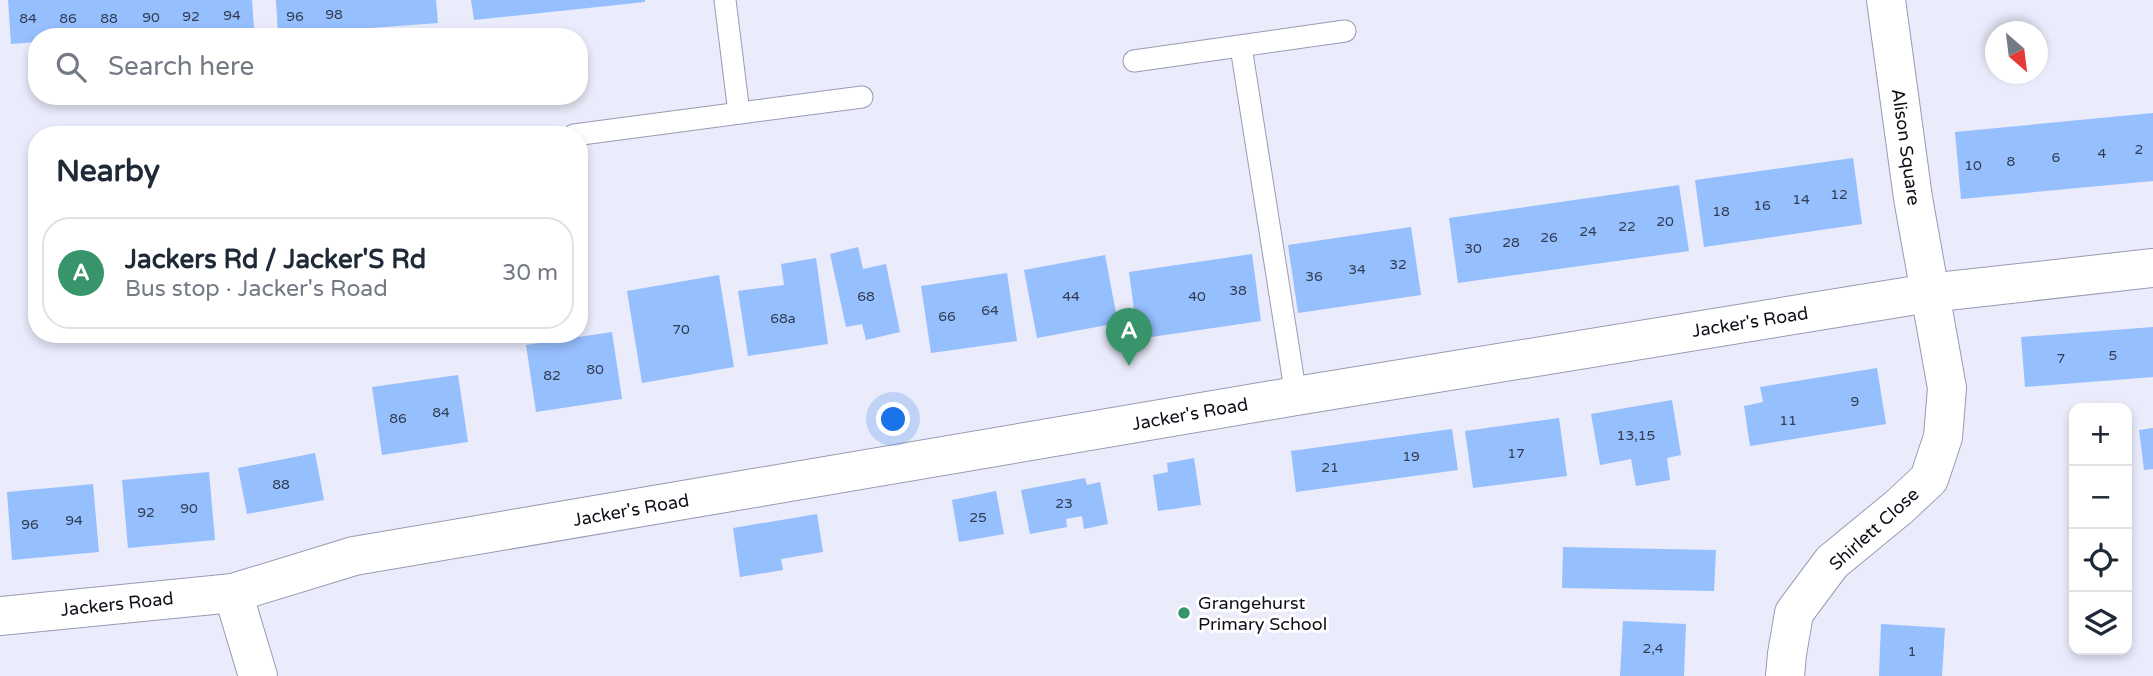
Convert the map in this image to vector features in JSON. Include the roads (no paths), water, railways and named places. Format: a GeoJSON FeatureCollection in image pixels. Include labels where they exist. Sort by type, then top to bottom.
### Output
{"type":"FeatureCollection","features":[{"type":"Feature","properties":{"kind":"street","name":"Alison Square"},"geometry":{"type":"LineString","coordinates":[[1886,0],[1929,293]]}},
{"type":"Feature","properties":{"kind":"street","name":"Jacker's Road"},"geometry":{"type":"LineString","coordinates":[[233,593],[354,556],[1296,396],[1929,293],[2153,268]]}},
{"type":"Feature","properties":{"kind":"street","name":"Shirlett Close"},"geometry":{"type":"LineString","coordinates":[[1786,676],[1794,613],[1832,562],[1929,479],[1942,437],[1947,388],[1929,293]]}},
{"type":"Feature","properties":{"kind":"street","name":"Jackers Road"},"geometry":{"type":"LineString","coordinates":[[0,616],[233,593]]}},
{"type":"Feature","properties":{"kind":"street"},"geometry":{"type":"LineString","coordinates":[[233,593],[258,676]]}},
{"type":"Feature","properties":{"kind":"lane"},"geometry":{"type":"LineString","coordinates":[[725,0],[739,113]]}},
{"type":"Feature","properties":{"kind":"lane"},"geometry":{"type":"LineString","coordinates":[[1134,61],[1345,31]]}},
{"type":"Feature","properties":{"kind":"lane"},"geometry":{"type":"LineString","coordinates":[[1241,47],[1296,396]]}},
{"type":"Feature","properties":{"kind":"lane"},"geometry":{"type":"LineString","coordinates":[[588,133],[862,97]]}},
{"type":"Feature","properties":{"kind":"place","name":"Jackers Rd / Jacker'S Rd"},"geometry":{"type":"Point","coordinates":[1129,366]}},
{"type":"Feature","properties":{"kind":"place","name":"Grangehurst Primary School"},"geometry":{"type":"Point","coordinates":[1184,613]}}]}
